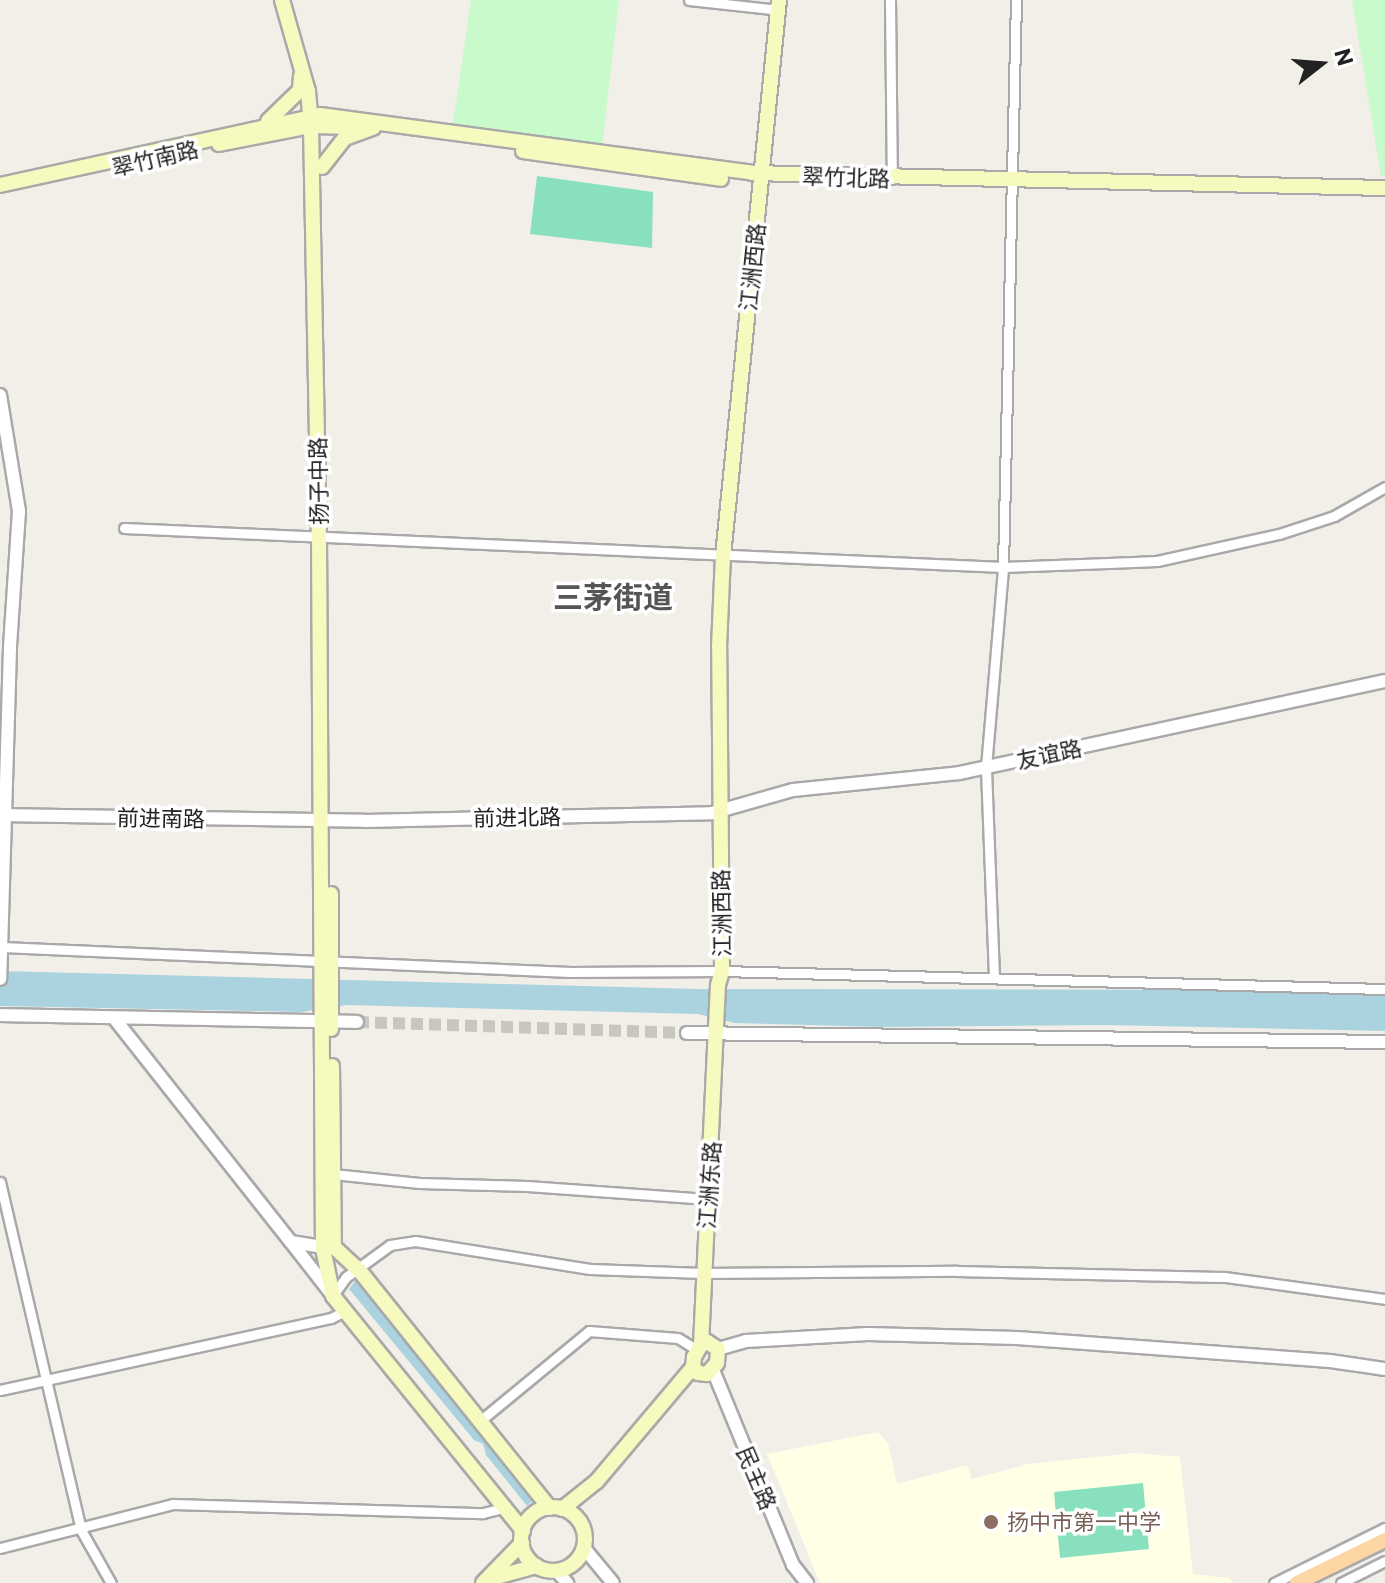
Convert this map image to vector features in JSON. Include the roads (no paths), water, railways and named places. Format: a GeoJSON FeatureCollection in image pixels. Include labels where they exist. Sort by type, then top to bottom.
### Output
{"type":"FeatureCollection","features":[{"type":"Feature","properties":{"kind":"main road","name":"扬子中路"},"geometry":{"type":"LineString","coordinates":[[282,0],[315,120],[322,167],[327,1018]]}},
{"type":"Feature","properties":{"kind":"main road","name":"扬子中路"},"geometry":{"type":"LineString","coordinates":[[291,0],[318,92],[315,120],[323,535]]}},
{"type":"Feature","properties":{"kind":"main road","name":"江洲西路"},"geometry":{"type":"LineString","coordinates":[[717,1029],[716,812],[710,647],[773,3]]}},
{"type":"Feature","properties":{"kind":"main road"},"geometry":{"type":"LineString","coordinates":[[260,126],[276,117],[295,97],[300,90],[302,68]]}},
{"type":"Feature","properties":{"kind":"main road","name":"翠竹南路"},"geometry":{"type":"LineString","coordinates":[[0,185],[260,126],[315,120]]}},
{"type":"Feature","properties":{"kind":"main road","name":"翠竹南路"},"geometry":{"type":"LineString","coordinates":[[0,193],[315,120]]}},
{"type":"Feature","properties":{"kind":"main road","name":"翠竹北路"},"geometry":{"type":"LineString","coordinates":[[315,120],[756,178],[1385,188]]}},
{"type":"Feature","properties":{"kind":"main road","name":"翠竹北路"},"geometry":{"type":"LineString","coordinates":[[315,120],[756,178],[892,179],[1385,196]]}},
{"type":"Feature","properties":{"kind":"main road"},"geometry":{"type":"LineString","coordinates":[[322,167],[345,138],[373,128]]}},
{"type":"Feature","properties":{"kind":"main road"},"geometry":{"type":"LineString","coordinates":[[327,1018],[333,1174],[329,1248]]}},
{"type":"Feature","properties":{"kind":"main road"},"geometry":{"type":"LineString","coordinates":[[327,1018],[329,1248],[333,1296],[503,1508],[522,1537],[527,1556],[536,1566],[562,1577],[577,1561],[584,1548],[582,1526],[590,1499],[695,1370]]}},
{"type":"Feature","properties":{"kind":"main road","name":"江洲东路"},"geometry":{"type":"LineString","coordinates":[[695,1370],[699,1348],[717,1029]]}},
{"type":"Feature","properties":{"kind":"main road"},"geometry":{"type":"LineString","coordinates":[[329,1248],[359,1270],[556,1508],[574,1515],[582,1526]]}},
{"type":"Feature","properties":{"kind":"main road"},"geometry":{"type":"LineString","coordinates":[[695,1370],[707,1374],[713,1370],[718,1349],[707,1342],[699,1348]]}},
{"type":"Feature","properties":{"kind":"main road"},"geometry":{"type":"LineString","coordinates":[[486,1581],[522,1537],[532,1515],[556,1508],[597,1481],[695,1370]]}},
{"type":"Feature","properties":{"kind":"main road"},"geometry":{"type":"LineString","coordinates":[[1297,1583],[1385,1540]]}},
{"type":"Feature","properties":{"kind":"main road"},"geometry":{"type":"LineString","coordinates":[[1319,1583],[1385,1550]]}},
{"type":"Feature","properties":{"kind":"main road"},"geometry":{"type":"LineString","coordinates":[[486,1581],[536,1566]]}},
{"type":"Feature","properties":{"kind":"street"},"geometry":{"type":"LineString","coordinates":[[689,0],[773,3]]}},
{"type":"Feature","properties":{"kind":"street"},"geometry":{"type":"LineString","coordinates":[[890,0],[892,179]]}},
{"type":"Feature","properties":{"kind":"street"},"geometry":{"type":"LineString","coordinates":[[994,977],[986,767],[1003,567],[1016,0]]}},
{"type":"Feature","properties":{"kind":"street"},"geometry":{"type":"LineString","coordinates":[[0,395],[19,511],[2,815],[0,979]]}},
{"type":"Feature","properties":{"kind":"street"},"geometry":{"type":"LineString","coordinates":[[124,528],[1003,567],[1157,561],[1279,534],[1334,516],[1385,487]]}},
{"type":"Feature","properties":{"kind":"street","name":"友谊路"},"geometry":{"type":"LineString","coordinates":[[716,812],[793,790],[986,767],[1385,681]]}},
{"type":"Feature","properties":{"kind":"street","name":"前进北路"},"geometry":{"type":"LineString","coordinates":[[326,820],[716,812]]}},
{"type":"Feature","properties":{"kind":"street","name":"前进南路"},"geometry":{"type":"LineString","coordinates":[[2,815],[326,820]]}},
{"type":"Feature","properties":{"kind":"street"},"geometry":{"type":"LineString","coordinates":[[2,947],[326,964],[570,972],[994,977],[1385,989]]}},
{"type":"Feature","properties":{"kind":"street"},"geometry":{"type":"LineString","coordinates":[[0,1015],[327,1018],[357,1022]]}},
{"type":"Feature","properties":{"kind":"street"},"geometry":{"type":"LineString","coordinates":[[114,1018],[333,1296],[346,1277],[390,1245],[415,1241],[590,1269],[703,1273],[957,1271],[1225,1277],[1385,1299]]}},
{"type":"Feature","properties":{"kind":"street"},"geometry":{"type":"LineString","coordinates":[[687,1033],[717,1029],[1385,1042]]}},
{"type":"Feature","properties":{"kind":"street"},"geometry":{"type":"LineString","coordinates":[[333,1174],[420,1183],[527,1186],[708,1199]]}},
{"type":"Feature","properties":{"kind":"street"},"geometry":{"type":"LineString","coordinates":[[0,1182],[81,1530],[111,1583]]}},
{"type":"Feature","properties":{"kind":"street"},"geometry":{"type":"LineString","coordinates":[[291,1242],[329,1248]]}},
{"type":"Feature","properties":{"kind":"street"},"geometry":{"type":"LineString","coordinates":[[0,1390],[331,1318],[345,1311]]}},
{"type":"Feature","properties":{"kind":"street"},"geometry":{"type":"LineString","coordinates":[[481,1420],[589,1331],[678,1338],[699,1348]]}},
{"type":"Feature","properties":{"kind":"street"},"geometry":{"type":"LineString","coordinates":[[718,1349],[746,1341],[868,1334],[1017,1338],[1330,1361],[1385,1369]]}},
{"type":"Feature","properties":{"kind":"street","name":"民主路"},"geometry":{"type":"LineString","coordinates":[[713,1370],[793,1565],[807,1583]]}},
{"type":"Feature","properties":{"kind":"street"},"geometry":{"type":"LineString","coordinates":[[0,1548],[81,1530],[173,1504],[483,1513],[503,1508]]}},
{"type":"Feature","properties":{"kind":"street"},"geometry":{"type":"LineString","coordinates":[[1274,1583],[1385,1528]]}},
{"type":"Feature","properties":{"kind":"street"},"geometry":{"type":"LineString","coordinates":[[584,1548],[613,1583]]}},
{"type":"Feature","properties":{"kind":"street"},"geometry":{"type":"LineString","coordinates":[[1341,1583],[1385,1561]]}},
{"type":"Feature","properties":{"kind":"water"},"geometry":{"type":"Polygon","coordinates":[[[0,971],[698,989],[1245,990],[1385,994],[1385,1031],[1107,1025],[883,1027],[735,1023],[698,1014],[347,1005],[301,1012],[0,1006],[0,971]]]}},
{"type":"Feature","properties":{"kind":"water"},"geometry":{"type":"Polygon","coordinates":[[[356,1280],[534,1499],[527,1506],[486,1455],[483,1444],[474,1440],[349,1289],[356,1280]]]}},
{"type":"Feature","properties":{"kind":"tunnel"},"geometry":{"type":"LineString","coordinates":[[357,1022],[687,1033]]}},
{"type":"Feature","properties":{"kind":"place","name":"扬中市第一中学"},"geometry":{"type":"Point","coordinates":[991,1522]}},
{"type":"Feature","properties":{"kind":"district","name":"三茅街道"},"geometry":{"type":"Point","coordinates":[613,596]}}]}
